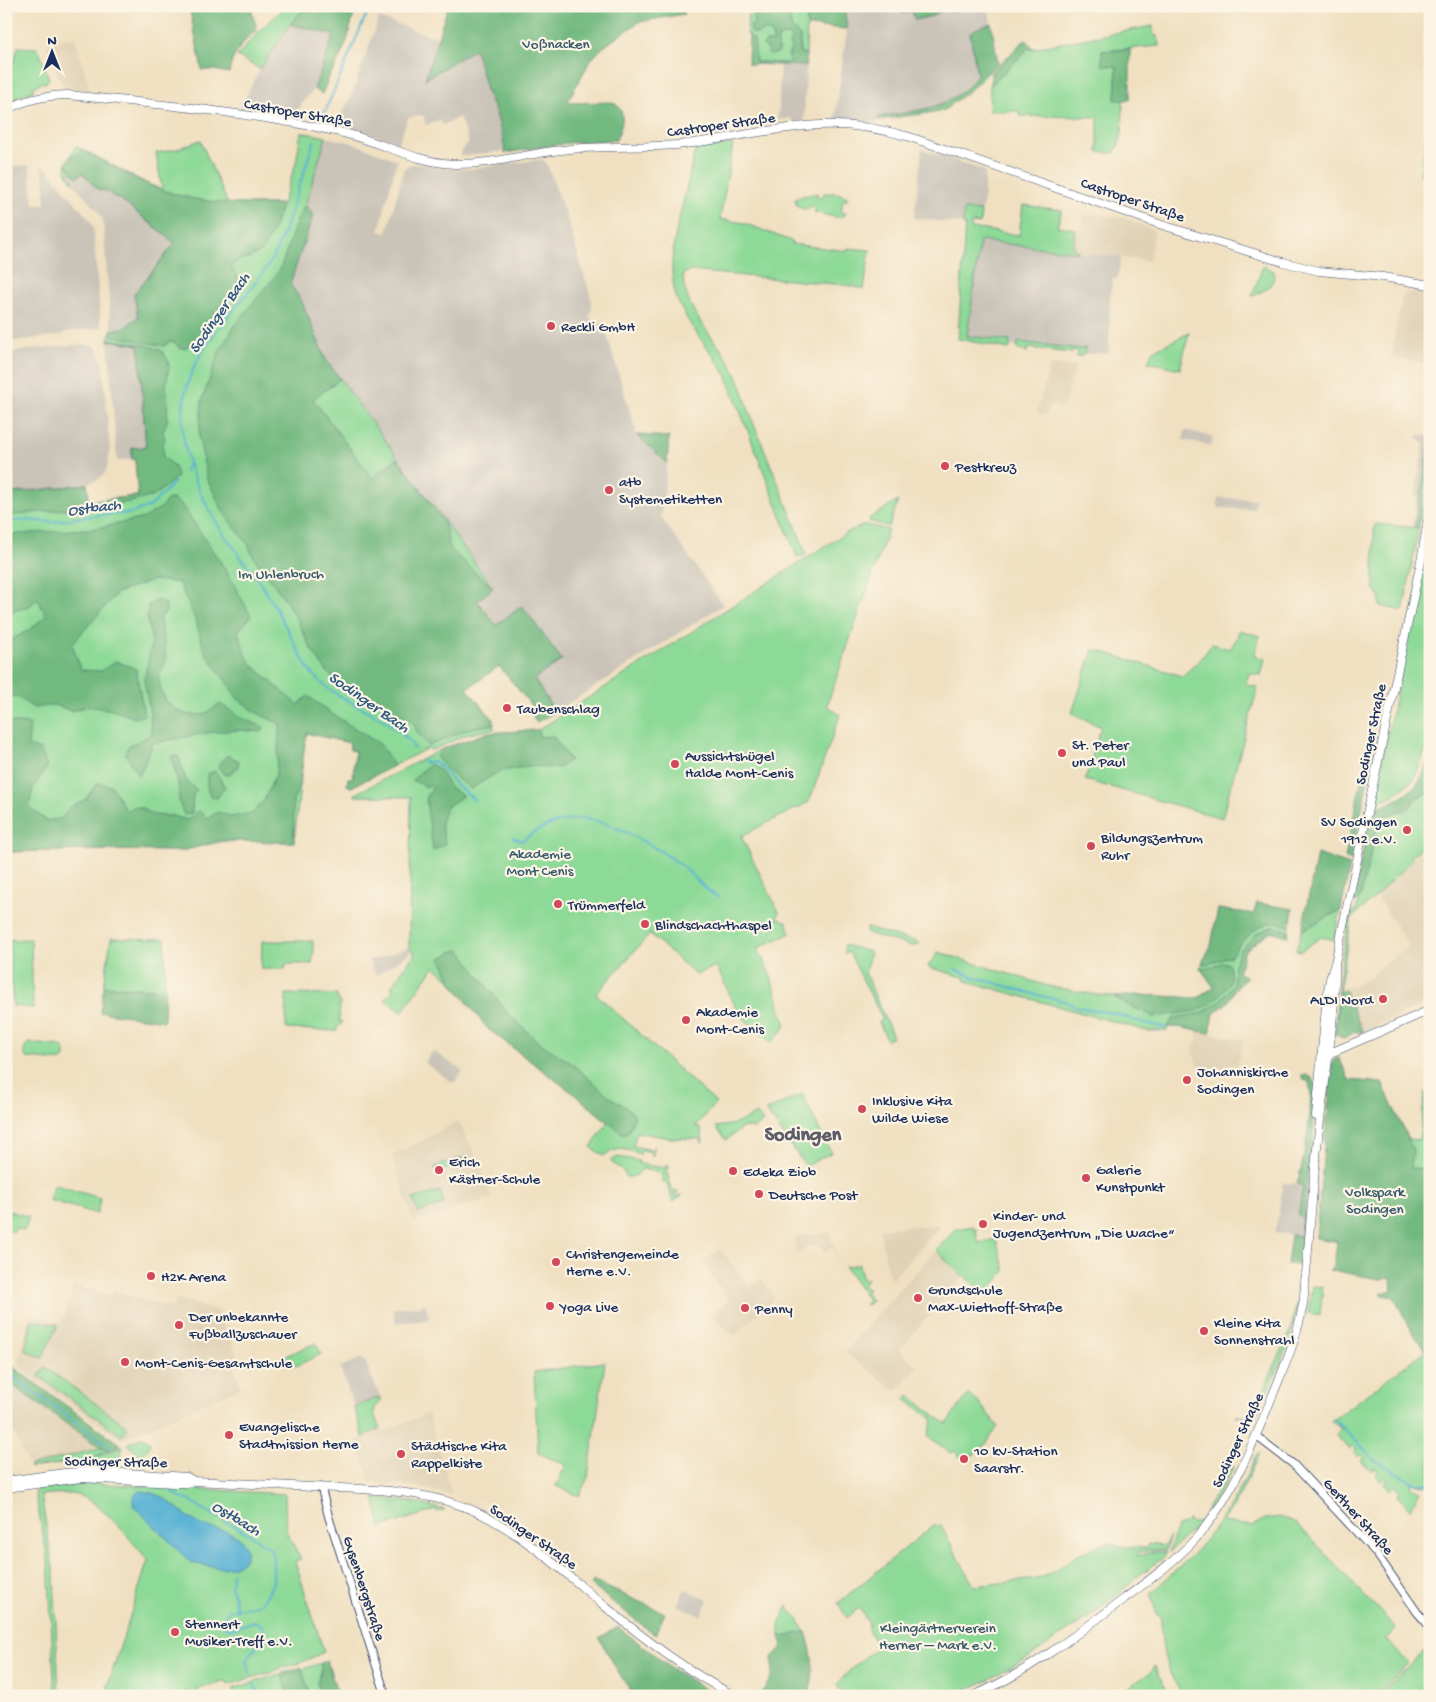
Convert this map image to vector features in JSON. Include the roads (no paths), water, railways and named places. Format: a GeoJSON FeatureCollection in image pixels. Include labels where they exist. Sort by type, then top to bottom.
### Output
{"type":"FeatureCollection","features":[{"type":"Feature","properties":{"kind":"main road","name":"Castroper Straße"},"geometry":{"type":"LineString","coordinates":[[6,110],[31,99],[56,95],[180,107],[334,130],[404,154],[452,164],[489,162],[563,150],[680,144],[800,126],[840,125],[868,128],[910,137],[1162,225],[1283,262],[1319,271],[1383,277],[1429,286]]}},
{"type":"Feature","properties":{"kind":"main road","name":"Sodinger Straße"},"geometry":{"type":"LineString","coordinates":[[1318,1136],[1316,1118],[1327,996],[1420,566],[1430,510]]}},
{"type":"Feature","properties":{"kind":"main road","name":"Sodinger Straße"},"geometry":{"type":"LineString","coordinates":[[973,1696],[1020,1671],[1066,1642],[1179,1556],[1198,1537],[1233,1484],[1256,1436],[1294,1342],[1303,1308],[1318,1136],[1329,1054],[1336,980],[1335,963]]}},
{"type":"Feature","properties":{"kind":"main road"},"geometry":{"type":"LineString","coordinates":[[1320,1059],[1430,1010]]}},
{"type":"Feature","properties":{"kind":"main road","name":"Sodinger Straße"},"geometry":{"type":"LineString","coordinates":[[6,1481],[58,1473],[95,1471],[187,1476],[194,1481]]}},
{"type":"Feature","properties":{"kind":"main road","name":"Sodinger Straße"},"geometry":{"type":"LineString","coordinates":[[6,1488],[81,1478],[174,1483],[194,1481],[382,1491],[426,1496],[455,1504],[502,1525],[679,1662],[734,1696]]}},
{"type":"Feature","properties":{"kind":"street","name":"Gerther Straße"},"geometry":{"type":"LineString","coordinates":[[1256,1436],[1293,1464],[1366,1543],[1430,1627]]}},
{"type":"Feature","properties":{"kind":"street","name":"Gysenbergstraße"},"geometry":{"type":"LineString","coordinates":[[321,1487],[328,1518],[386,1696]]}},
{"type":"Feature","properties":{"kind":"water"},"geometry":{"type":"Polygon","coordinates":[[[139,1491],[158,1495],[204,1526],[236,1536],[245,1546],[245,1560],[233,1567],[221,1568],[191,1563],[134,1506],[133,1497],[139,1491]]]}},
{"type":"Feature","properties":{"kind":"waterway","name":"Sodinger Bach"},"geometry":{"type":"LineString","coordinates":[[324,114],[370,6]]}},
{"type":"Feature","properties":{"kind":"waterway","name":"Sodinger Bach"},"geometry":{"type":"LineString","coordinates":[[314,141],[280,243],[273,257],[260,277],[211,338],[195,365],[187,388],[183,410],[183,432],[193,476],[202,497],[226,537],[272,601],[308,668],[319,681],[332,691],[393,726],[405,736],[415,749]]}},
{"type":"Feature","properties":{"kind":"waterway","name":"Sodinger Bach"},"geometry":{"type":"LineString","coordinates":[[185,472],[188,465]]}},
{"type":"Feature","properties":{"kind":"waterway","name":"Ostbach"},"geometry":{"type":"LineString","coordinates":[[6,522],[23,520],[52,522],[91,516],[131,513],[151,506],[174,482]]}},
{"type":"Feature","properties":{"kind":"waterway"},"geometry":{"type":"LineString","coordinates":[[424,761],[425,763],[433,761],[439,765],[455,784],[475,800]]}},
{"type":"Feature","properties":{"kind":"waterway"},"geometry":{"type":"LineString","coordinates":[[513,837],[522,841],[541,828],[555,823],[589,819],[616,828],[659,851],[681,865],[708,891],[719,897]]}},
{"type":"Feature","properties":{"kind":"waterway"},"geometry":{"type":"LineString","coordinates":[[955,969],[971,976],[1064,1001],[1077,1007],[1118,1014],[1133,1020],[1166,1028]]}},
{"type":"Feature","properties":{"kind":"waterway","name":"Ostbach"},"geometry":{"type":"LineString","coordinates":[[6,1372],[112,1448]]}},
{"type":"Feature","properties":{"kind":"waterway"},"geometry":{"type":"LineString","coordinates":[[1334,1419],[1375,1460],[1411,1481],[1421,1484],[1430,1483]]}},
{"type":"Feature","properties":{"kind":"waterway","name":"Ostbach"},"geometry":{"type":"LineString","coordinates":[[172,1491],[183,1499],[190,1500],[248,1533],[270,1549],[273,1556],[273,1582],[267,1596],[261,1603],[251,1607],[229,1610],[222,1620],[224,1626],[231,1629],[255,1621],[263,1626],[264,1637],[246,1662],[250,1673]]}},
{"type":"Feature","properties":{"kind":"waterway"},"geometry":{"type":"LineString","coordinates":[[232,1573],[231,1589],[235,1598],[236,1609]]}},
{"type":"Feature","properties":{"kind":"waterway","name":"Ostbach"},"geometry":{"type":"LineString","coordinates":[[254,1684],[262,1696]]}},
{"type":"Feature","properties":{"kind":"place","name":"Reckli GmbH"},"geometry":{"type":"Point","coordinates":[551,326]}},
{"type":"Feature","properties":{"kind":"place","name":"Pestkreuz"},"geometry":{"type":"Point","coordinates":[945,466]}},
{"type":"Feature","properties":{"kind":"place","name":"atb Systemetiketten"},"geometry":{"type":"Point","coordinates":[609,490]}},
{"type":"Feature","properties":{"kind":"place","name":"Taubenschlag"},"geometry":{"type":"Point","coordinates":[507,708]}},
{"type":"Feature","properties":{"kind":"place","name":"St. Peter und Paul"},"geometry":{"type":"Point","coordinates":[1062,753]}},
{"type":"Feature","properties":{"kind":"place","name":"Aussichtshügel Halde Mont-Cenis"},"geometry":{"type":"Point","coordinates":[675,764]}},
{"type":"Feature","properties":{"kind":"place","name":"SV Sodingen 1912 e.V."},"geometry":{"type":"Point","coordinates":[1407,830]}},
{"type":"Feature","properties":{"kind":"place","name":"Bildungszentrum Ruhr"},"geometry":{"type":"Point","coordinates":[1091,846]}},
{"type":"Feature","properties":{"kind":"place","name":"Trümmerfeld"},"geometry":{"type":"Point","coordinates":[558,904]}},
{"type":"Feature","properties":{"kind":"place","name":"Blindschachthaspel"},"geometry":{"type":"Point","coordinates":[645,924]}},
{"type":"Feature","properties":{"kind":"place","name":"ALDI Nord"},"geometry":{"type":"Point","coordinates":[1383,999]}},
{"type":"Feature","properties":{"kind":"place","name":"Akademie Mont-Cenis"},"geometry":{"type":"Point","coordinates":[686,1020]}},
{"type":"Feature","properties":{"kind":"place","name":"Johanniskirche Sodingen"},"geometry":{"type":"Point","coordinates":[1187,1080]}},
{"type":"Feature","properties":{"kind":"place","name":"Inklusive Kita Wilde Wiese"},"geometry":{"type":"Point","coordinates":[862,1109]}},
{"type":"Feature","properties":{"kind":"place","name":"Erich Kästner-Schule"},"geometry":{"type":"Point","coordinates":[439,1170]}},
{"type":"Feature","properties":{"kind":"place","name":"Edeka Ziob"},"geometry":{"type":"Point","coordinates":[733,1171]}},
{"type":"Feature","properties":{"kind":"place","name":"Galerie Kunstpunkt"},"geometry":{"type":"Point","coordinates":[1086,1178]}},
{"type":"Feature","properties":{"kind":"place","name":"Deutsche Post"},"geometry":{"type":"Point","coordinates":[759,1194]}},
{"type":"Feature","properties":{"kind":"place","name":"Kinder- und Jugendzentrum „Die Wache“"},"geometry":{"type":"Point","coordinates":[983,1224]}},
{"type":"Feature","properties":{"kind":"place","name":"Christengemeinde Herne e.V."},"geometry":{"type":"Point","coordinates":[556,1262]}},
{"type":"Feature","properties":{"kind":"place","name":"H2K Arena"},"geometry":{"type":"Point","coordinates":[151,1276]}},
{"type":"Feature","properties":{"kind":"place","name":"Grundschule Max-Wiethoff-Straße"},"geometry":{"type":"Point","coordinates":[918,1298]}},
{"type":"Feature","properties":{"kind":"place","name":"Yoga Live"},"geometry":{"type":"Point","coordinates":[550,1306]}},
{"type":"Feature","properties":{"kind":"place","name":"Penny"},"geometry":{"type":"Point","coordinates":[745,1308]}},
{"type":"Feature","properties":{"kind":"place","name":"Der unbekannte Fußballzuschauer"},"geometry":{"type":"Point","coordinates":[179,1325]}},
{"type":"Feature","properties":{"kind":"place","name":"Kleine Kita Sonnenstrahl"},"geometry":{"type":"Point","coordinates":[1204,1331]}},
{"type":"Feature","properties":{"kind":"place","name":"Mont-Cenis-Gesamtschule"},"geometry":{"type":"Point","coordinates":[125,1362]}},
{"type":"Feature","properties":{"kind":"place","name":"Evangelische Stadtmission Herne"},"geometry":{"type":"Point","coordinates":[229,1435]}},
{"type":"Feature","properties":{"kind":"place","name":"Städtische Kita Rappelkiste"},"geometry":{"type":"Point","coordinates":[401,1454]}},
{"type":"Feature","properties":{"kind":"place","name":"10 kV-Station Saarstr."},"geometry":{"type":"Point","coordinates":[964,1459]}},
{"type":"Feature","properties":{"kind":"place","name":"Stennert Musiker-Treff e.V."},"geometry":{"type":"Point","coordinates":[175,1632]}},
{"type":"Feature","properties":{"kind":"district","name":"Sodingen"},"geometry":{"type":"Point","coordinates":[803,1133]}},
{"type":"Feature","properties":{"kind":"park label","name":"Voßnacken"},"geometry":{"type":"Point","coordinates":[556,43]}},
{"type":"Feature","properties":{"kind":"park label","name":"Im Uhlenbruch"},"geometry":{"type":"Point","coordinates":[281,573]}},
{"type":"Feature","properties":{"kind":"park label","name":"Akademie Mont Cenis"},"geometry":{"type":"Point","coordinates":[540,862]}},
{"type":"Feature","properties":{"kind":"park label","name":"Volkspark Sodingen"},"geometry":{"type":"Point","coordinates":[1375,1200]}},
{"type":"Feature","properties":{"kind":"park label","name":"Kleingärtnerverein Herner – Mark e.V."},"geometry":{"type":"Point","coordinates":[938,1636]}}]}
